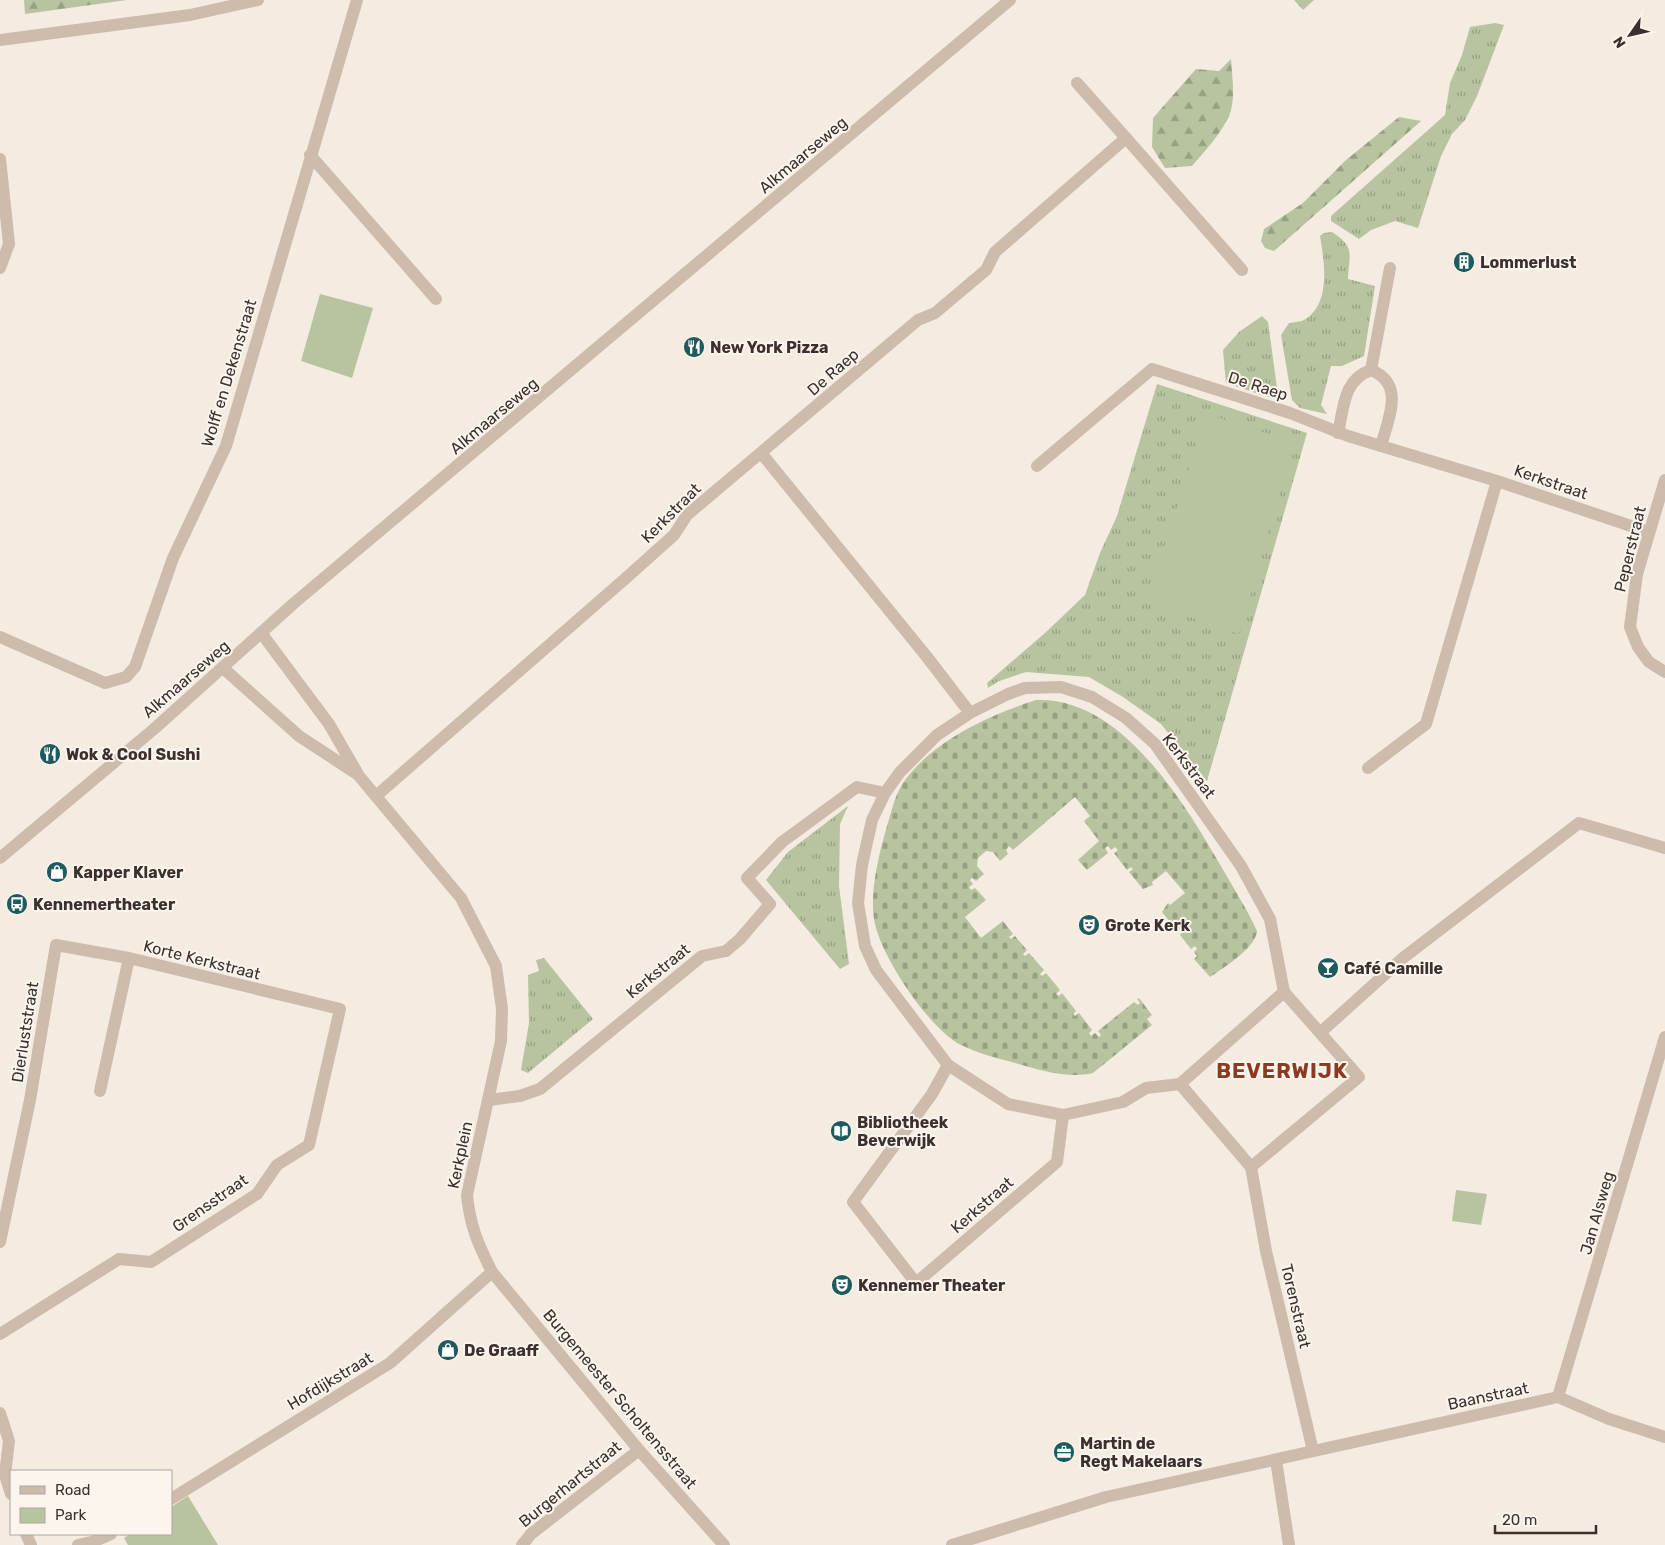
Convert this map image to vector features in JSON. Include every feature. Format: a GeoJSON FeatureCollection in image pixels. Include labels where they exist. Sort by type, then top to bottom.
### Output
{"type":"FeatureCollection","features":[{"type":"Feature","properties":{"kind":"street"},"geometry":{"type":"LineString","coordinates":[[0,40],[190,15],[258,0]]}},
{"type":"Feature","properties":{"kind":"street","name":"Wolff en Dekenstraat"},"geometry":{"type":"LineString","coordinates":[[0,637],[105,683],[126,677],[135,667],[173,558],[226,446],[357,0]]}},
{"type":"Feature","properties":{"kind":"street","name":"Alkmaarseweg"},"geometry":{"type":"LineString","coordinates":[[0,858],[223,668],[293,604],[1010,0]]}},
{"type":"Feature","properties":{"kind":"street"},"geometry":{"type":"LineString","coordinates":[[1077,83],[1242,270]]}},
{"type":"Feature","properties":{"kind":"street","name":"De Raep"},"geometry":{"type":"LineString","coordinates":[[762,454],[918,320],[935,313],[986,270],[995,252],[1126,138]]}},
{"type":"Feature","properties":{"kind":"street"},"geometry":{"type":"LineString","coordinates":[[310,155],[436,300]]}},
{"type":"Feature","properties":{"kind":"street"},"geometry":{"type":"LineString","coordinates":[[0,159],[10,244],[0,268]]}},
{"type":"Feature","properties":{"kind":"street"},"geometry":{"type":"LineString","coordinates":[[1371,370],[1390,268]]}},
{"type":"Feature","properties":{"kind":"street","name":"De Raep"},"geometry":{"type":"LineString","coordinates":[[1037,466],[1152,369],[1290,413],[1338,433],[1497,481]]}},
{"type":"Feature","properties":{"kind":"street"},"geometry":{"type":"LineString","coordinates":[[1338,433],[1350,384],[1359,374],[1371,370],[1385,377],[1390,386],[1393,402],[1381,446]]}},
{"type":"Feature","properties":{"kind":"street"},"geometry":{"type":"LineString","coordinates":[[762,454],[927,657],[970,713]]}},
{"type":"Feature","properties":{"kind":"street","name":"Kerkstraat"},"geometry":{"type":"LineString","coordinates":[[376,796],[674,535],[688,515],[762,454]]}},
{"type":"Feature","properties":{"kind":"street","name":"Peperstraat"},"geometry":{"type":"LineString","coordinates":[[1665,480],[1637,574],[1630,627],[1638,647],[1649,662],[1665,672]]}},
{"type":"Feature","properties":{"kind":"street","name":"Kerkstraat"},"geometry":{"type":"LineString","coordinates":[[1368,768],[1426,724],[1497,481],[1649,532]]}},
{"type":"Feature","properties":{"kind":"street"},"geometry":{"type":"LineString","coordinates":[[262,634],[329,724],[359,776],[461,898],[496,966],[502,1009],[501,1041],[489,1100]]}},
{"type":"Feature","properties":{"kind":"street"},"geometry":{"type":"LineString","coordinates":[[223,668],[299,736],[359,776]]}},
{"type":"Feature","properties":{"kind":"street","name":"Kerkstraat"},"geometry":{"type":"LineString","coordinates":[[1180,1084],[1146,1088],[1123,1102],[1063,1116],[1008,1104],[948,1065],[876,970],[865,946],[858,903],[862,865],[872,820],[885,793],[920,751],[937,735],[970,713],[1008,694],[1025,688],[1061,687],[1092,697],[1126,718],[1155,744],[1241,866],[1270,919],[1284,992]]}},
{"type":"Feature","properties":{"kind":"street","name":"Kerkstraat"},"geometry":{"type":"LineString","coordinates":[[489,1100],[520,1096],[540,1088],[702,956],[726,951],[740,939],[770,904],[747,878],[782,842],[857,788],[885,793]]}},
{"type":"Feature","properties":{"kind":"street"},"geometry":{"type":"LineString","coordinates":[[1321,1032],[1403,958],[1579,823],[1665,848]]}},
{"type":"Feature","properties":{"kind":"street","name":"Korte Kerkstraat"},"geometry":{"type":"LineString","coordinates":[[56,945],[128,958],[340,1009]]}},
{"type":"Feature","properties":{"kind":"street","name":"Dierluststraat"},"geometry":{"type":"LineString","coordinates":[[0,1239],[30,1100],[56,945]]}},
{"type":"Feature","properties":{"kind":"street"},"geometry":{"type":"LineString","coordinates":[[100,1091],[128,958]]}},
{"type":"Feature","properties":{"kind":"street"},"geometry":{"type":"LineString","coordinates":[[1284,992],[1321,1032],[1359,1077],[1251,1167],[1180,1084],[1284,992]]}},
{"type":"Feature","properties":{"kind":"street","name":"Grensstraat"},"geometry":{"type":"LineString","coordinates":[[0,1334],[119,1259],[151,1262],[257,1194],[276,1165],[309,1145],[340,1009]]}},
{"type":"Feature","properties":{"kind":"street","name":"Jan Alsweg"},"geometry":{"type":"LineString","coordinates":[[1558,1397],[1665,1037]]}},
{"type":"Feature","properties":{"kind":"street","name":"Kerkstraat"},"geometry":{"type":"LineString","coordinates":[[948,1065],[932,1094],[853,1202],[916,1284],[1057,1162],[1063,1116]]}},
{"type":"Feature","properties":{"kind":"street","name":"Kerkplein"},"geometry":{"type":"LineString","coordinates":[[489,1100],[467,1195],[469,1217],[475,1239],[492,1272]]}},
{"type":"Feature","properties":{"kind":"street","name":"Torenstraat"},"geometry":{"type":"LineString","coordinates":[[1251,1167],[1266,1251],[1313,1451]]}},
{"type":"Feature","properties":{"kind":"street","name":"Burgemeester Scholtensstraat"},"geometry":{"type":"LineString","coordinates":[[492,1272],[639,1450],[724,1545]]}},
{"type":"Feature","properties":{"kind":"street","name":"Hofdijkstraat"},"geometry":{"type":"LineString","coordinates":[[172,1498],[390,1363],[492,1272]]}},
{"type":"Feature","properties":{"kind":"street"},"geometry":{"type":"LineString","coordinates":[[1558,1397],[1609,1419],[1665,1437]]}},
{"type":"Feature","properties":{"kind":"street","name":"Baanstraat"},"geometry":{"type":"LineString","coordinates":[[952,1545],[1106,1497],[1558,1397]]}},
{"type":"Feature","properties":{"kind":"street"},"geometry":{"type":"LineString","coordinates":[[0,1413],[9,1441],[5,1475],[10,1491]]}},
{"type":"Feature","properties":{"kind":"street","name":"Burgerhartstraat"},"geometry":{"type":"LineString","coordinates":[[522,1545],[531,1534],[639,1450]]}},
{"type":"Feature","properties":{"kind":"street"},"geometry":{"type":"LineString","coordinates":[[1276,1460],[1289,1545]]}},
{"type":"Feature","properties":{"kind":"street"},"geometry":{"type":"LineString","coordinates":[[78,1545],[95,1542],[109,1535]]}},
{"type":"Feature","properties":{"kind":"green space"},"geometry":{"type":"Polygon","coordinates":[[[24,0],[127,0],[25,14],[24,0]]]}},
{"type":"Feature","properties":{"kind":"green space"},"geometry":{"type":"Polygon","coordinates":[[[1294,0],[1314,0],[1303,10],[1294,0]]]}},
{"type":"Feature","properties":{"kind":"green space"},"geometry":{"type":"Polygon","coordinates":[[[1495,23],[1504,25],[1477,96],[1465,120],[1452,134],[1441,156],[1418,228],[1395,221],[1371,230],[1359,239],[1331,221],[1331,216],[1445,115],[1450,83],[1462,55],[1470,27],[1495,23]]]}},
{"type":"Feature","properties":{"kind":"green space"},"geometry":{"type":"Polygon","coordinates":[[[1231,59],[1232,103],[1229,116],[1221,130],[1192,166],[1165,168],[1152,147],[1153,118],[1196,69],[1219,71],[1231,59]]]}},
{"type":"Feature","properties":{"kind":"green space"},"geometry":{"type":"Polygon","coordinates":[[[1399,117],[1421,121],[1274,251],[1265,248],[1261,241],[1264,229],[1303,203],[1346,160],[1399,117]]]}},
{"type":"Feature","properties":{"kind":"green space"},"geometry":{"type":"Polygon","coordinates":[[[1332,232],[1345,242],[1348,247],[1350,257],[1348,279],[1375,286],[1364,356],[1342,366],[1331,366],[1321,405],[1327,414],[1300,408],[1292,400],[1281,335],[1289,323],[1304,320],[1313,313],[1319,304],[1324,281],[1320,236],[1324,233],[1332,232]]]}},
{"type":"Feature","properties":{"kind":"green space"},"geometry":{"type":"Polygon","coordinates":[[[320,294],[373,308],[352,378],[301,361],[320,294]]]}},
{"type":"Feature","properties":{"kind":"green space"},"geometry":{"type":"Polygon","coordinates":[[[1262,316],[1268,322],[1278,395],[1271,398],[1226,383],[1223,350],[1239,332],[1262,316]]]}},
{"type":"Feature","properties":{"kind":"green space"},"geometry":{"type":"Polygon","coordinates":[[[1157,384],[1307,433],[1207,781],[1161,724],[1123,697],[1089,677],[1026,672],[999,681],[988,688],[987,683],[1045,633],[1085,595],[1100,553],[1117,516],[1157,384]]]}},
{"type":"Feature","properties":{"kind":"green space"},"geometry":{"type":"Polygon","coordinates":[[[1206,414],[1295,442],[1239,634],[1147,602],[1206,414]]]}},
{"type":"Feature","properties":{"kind":"green space"},"geometry":{"type":"Polygon","coordinates":[[[1036,700],[1067,703],[1096,716],[1122,735],[1147,758],[1189,814],[1207,842],[1257,931],[1251,944],[1245,951],[1210,977],[1194,959],[1197,956],[1194,952],[1197,949],[1195,946],[1191,949],[1180,935],[1183,931],[1181,929],[1178,932],[1162,912],[1168,903],[1170,905],[1185,893],[1166,871],[1152,882],[1153,885],[1143,889],[1129,872],[1133,869],[1131,867],[1127,870],[1114,853],[1118,850],[1115,847],[1111,850],[1108,846],[1105,848],[1108,853],[1087,870],[1078,860],[1099,841],[1084,821],[1090,816],[1075,797],[1013,850],[1009,846],[1006,850],[1008,854],[1000,861],[993,852],[986,851],[978,858],[977,866],[984,874],[976,881],[972,878],[970,880],[973,884],[969,887],[971,890],[975,888],[986,900],[965,917],[981,938],[1003,921],[1013,934],[1009,937],[1011,939],[1015,936],[1027,950],[1023,954],[1025,956],[1029,953],[1044,970],[1040,974],[1042,976],[1046,973],[1060,990],[1056,994],[1059,996],[1062,993],[1076,1011],[1073,1014],[1075,1016],[1079,1013],[1092,1030],[1089,1033],[1091,1036],[1095,1033],[1099,1037],[1101,1035],[1098,1031],[1134,1002],[1138,1005],[1140,1003],[1137,999],[1139,998],[1152,1015],[1147,1019],[1152,1025],[1093,1073],[1083,1075],[1053,1073],[980,1053],[961,1045],[948,1036],[907,989],[885,951],[874,919],[873,898],[877,864],[892,807],[903,783],[929,754],[945,742],[999,713],[1036,700]]]}},
{"type":"Feature","properties":{"kind":"green space"},"geometry":{"type":"Polygon","coordinates":[[[848,806],[840,824],[839,886],[849,964],[840,969],[766,880],[788,852],[848,806]]]}},
{"type":"Feature","properties":{"kind":"green space"},"geometry":{"type":"Polygon","coordinates":[[[544,958],[593,1019],[528,1073],[521,1070],[529,1023],[528,975],[539,971],[536,960],[544,958]]]}},
{"type":"Feature","properties":{"kind":"green space"},"geometry":{"type":"Polygon","coordinates":[[[1456,1190],[1487,1194],[1481,1225],[1452,1221],[1456,1190]]]}},
{"type":"Feature","properties":{"kind":"green space"},"geometry":{"type":"Polygon","coordinates":[[[188,1496],[218,1545],[128,1545],[124,1538],[128,1535],[172,1535],[172,1506],[188,1496]]]}},
{"type":"Feature","properties":{"kind":"place","name":"Lommerlust"},"geometry":{"type":"Point","coordinates":[1464,262]}},
{"type":"Feature","properties":{"kind":"place","name":"New York Pizza"},"geometry":{"type":"Point","coordinates":[694,347]}},
{"type":"Feature","properties":{"kind":"place","name":"Wok & Cool Sushi"},"geometry":{"type":"Point","coordinates":[50,754]}},
{"type":"Feature","properties":{"kind":"place","name":"Kapper Klaver"},"geometry":{"type":"Point","coordinates":[57,872]}},
{"type":"Feature","properties":{"kind":"place","name":"Kennemertheater"},"geometry":{"type":"Point","coordinates":[17,904]}},
{"type":"Feature","properties":{"kind":"place","name":"Grote Kerk"},"geometry":{"type":"Point","coordinates":[1089,925]}},
{"type":"Feature","properties":{"kind":"place","name":"Café Camille"},"geometry":{"type":"Point","coordinates":[1328,968]}},
{"type":"Feature","properties":{"kind":"place","name":"Bibliotheek Beverwijk"},"geometry":{"type":"Point","coordinates":[841,1131]}},
{"type":"Feature","properties":{"kind":"place","name":"Kennemer Theater"},"geometry":{"type":"Point","coordinates":[842,1285]}},
{"type":"Feature","properties":{"kind":"place","name":"De Graaff"},"geometry":{"type":"Point","coordinates":[448,1350]}},
{"type":"Feature","properties":{"kind":"place","name":"Martin de Regt Makelaars"},"geometry":{"type":"Point","coordinates":[1064,1452]}},
{"type":"Feature","properties":{"kind":"district","name":"BEVERWIJK"},"geometry":{"type":"Point","coordinates":[1282,1070]}}]}
